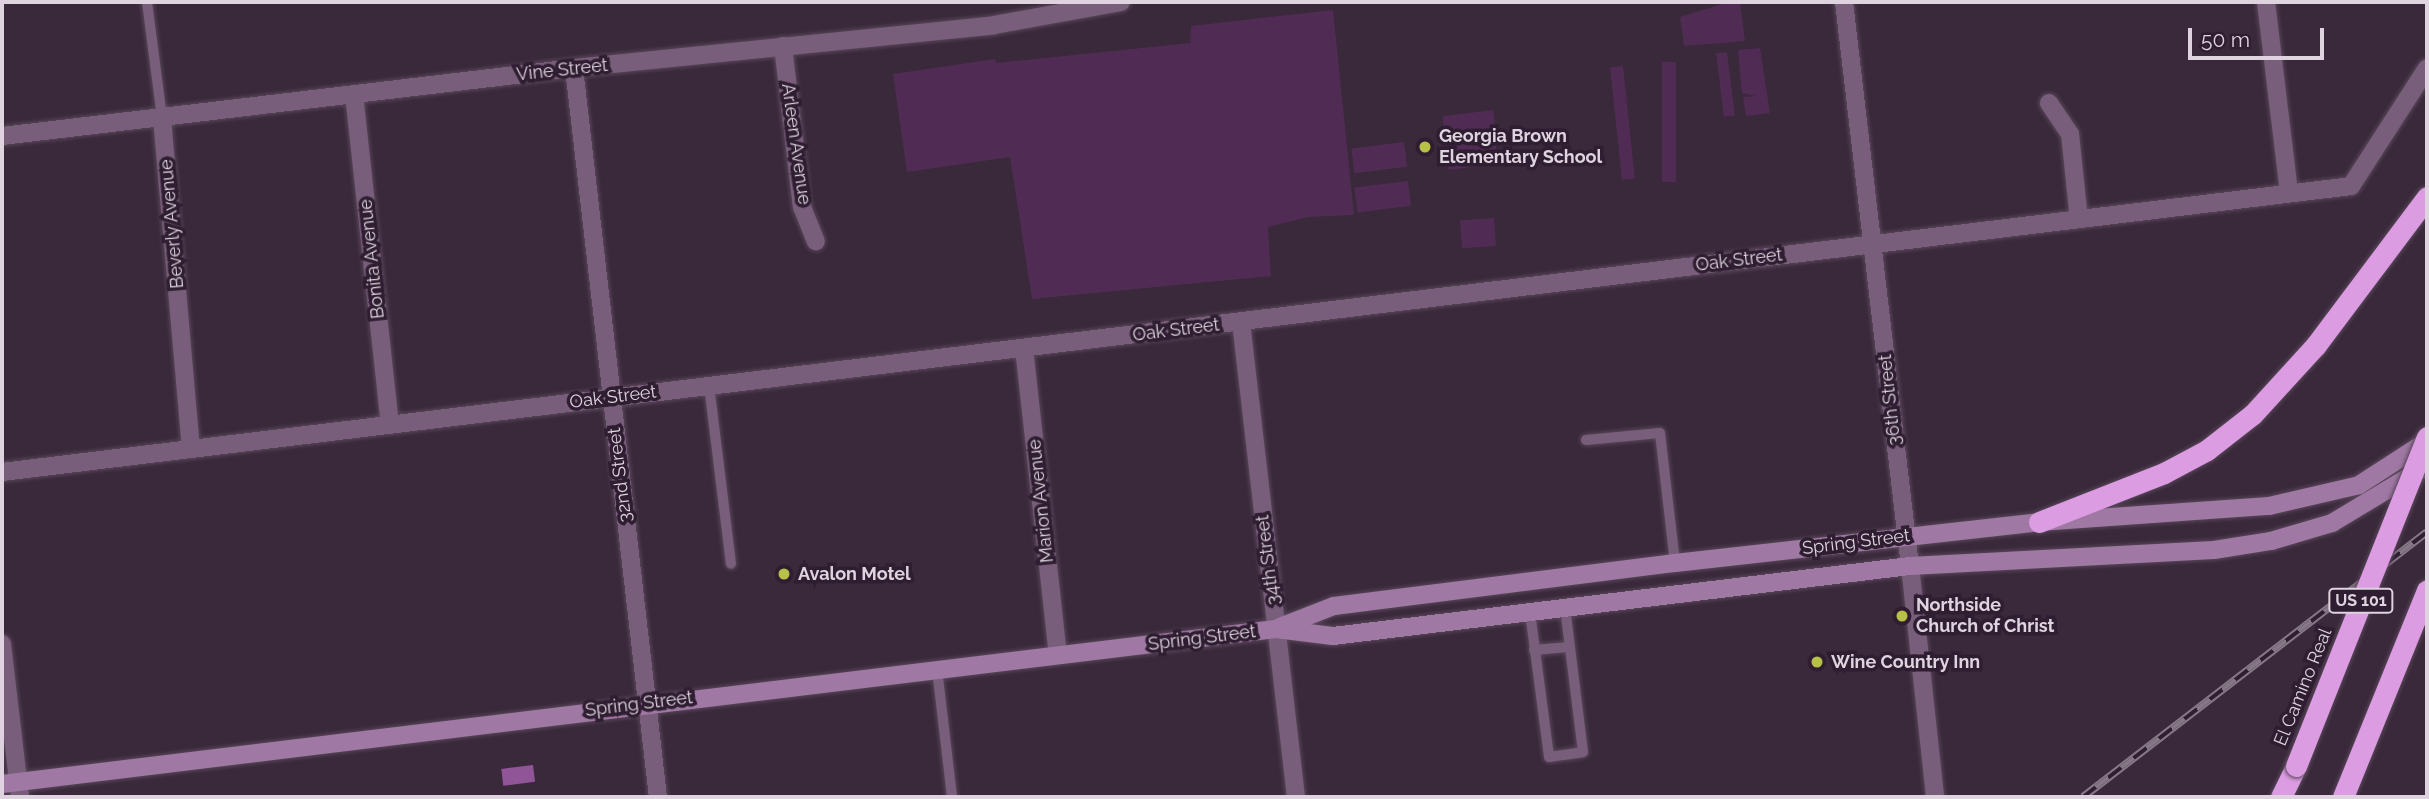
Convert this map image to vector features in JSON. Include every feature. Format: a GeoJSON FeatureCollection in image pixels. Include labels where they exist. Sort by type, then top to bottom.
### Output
{"type":"FeatureCollection","features":[{"type":"Feature","properties":{"kind":"highway"},"geometry":{"type":"LineString","coordinates":[[2039,522],[2164,473],[2207,450],[2253,414],[2316,345],[2427,197]]}},
{"type":"Feature","properties":{"kind":"highway","name":"El Camino Real"},"geometry":{"type":"LineString","coordinates":[[2281,797],[2296,766],[2427,439]]}},
{"type":"Feature","properties":{"kind":"highway","name":"US 101"},"geometry":{"type":"LineString","coordinates":[[2343,797],[2427,590]]}},
{"type":"Feature","properties":{"kind":"main road","name":"Spring Street"},"geometry":{"type":"LineString","coordinates":[[1276,629],[1334,606],[1675,563],[2039,522],[2172,516],[2315,498],[2360,485],[2427,439]]}},
{"type":"Feature","properties":{"kind":"main road","name":"Spring Street"},"geometry":{"type":"LineString","coordinates":[[13,787],[646,703],[1276,629],[1333,636],[1910,566],[2214,550],[2271,541],[2333,523],[2427,466]]}},
{"type":"Feature","properties":{"kind":"street","name":"Vine Street"},"geometry":{"type":"LineString","coordinates":[[2,136],[574,68],[994,25],[1121,2]]}},
{"type":"Feature","properties":{"kind":"street","name":"36th Street"},"geometry":{"type":"LineString","coordinates":[[1844,2],[1935,797]]}},
{"type":"Feature","properties":{"kind":"street"},"geometry":{"type":"LineString","coordinates":[[2266,2],[2289,193]]}},
{"type":"Feature","properties":{"kind":"street","name":"Arleen Avenue"},"geometry":{"type":"LineString","coordinates":[[783,46],[802,207],[817,241]]}},
{"type":"Feature","properties":{"kind":"street","name":"32nd Street"},"geometry":{"type":"LineString","coordinates":[[574,68],[658,797]]}},
{"type":"Feature","properties":{"kind":"street","name":"Oak Street"},"geometry":{"type":"LineString","coordinates":[[2,472],[2351,186],[2427,68]]}},
{"type":"Feature","properties":{"kind":"street","name":"Bonita Avenue"},"geometry":{"type":"LineString","coordinates":[[354,94],[390,424]]}},
{"type":"Feature","properties":{"kind":"street"},"geometry":{"type":"LineString","coordinates":[[2049,103],[2070,134],[2079,219]]}},
{"type":"Feature","properties":{"kind":"street","name":"Beverly Avenue"},"geometry":{"type":"LineString","coordinates":[[162,118],[191,448]]}},
{"type":"Feature","properties":{"kind":"street","name":"34th Street"},"geometry":{"type":"LineString","coordinates":[[1241,322],[1296,797]]}},
{"type":"Feature","properties":{"kind":"street","name":"Marion Avenue"},"geometry":{"type":"LineString","coordinates":[[1024,348],[1058,655]]}},
{"type":"Feature","properties":{"kind":"street"},"geometry":{"type":"LineString","coordinates":[[2,644],[13,787]]}},
{"type":"Feature","properties":{"kind":"lane","name":"Beverly Avenue"},"geometry":{"type":"LineString","coordinates":[[147,2],[162,118]]}},
{"type":"Feature","properties":{"kind":"lane"},"geometry":{"type":"LineString","coordinates":[[709,385],[732,564]]}},
{"type":"Feature","properties":{"kind":"lane"},"geometry":{"type":"LineString","coordinates":[[1586,440],[1660,433],[1675,563]]}},
{"type":"Feature","properties":{"kind":"lane"},"geometry":{"type":"LineString","coordinates":[[1530,612],[1549,757],[1583,752],[1565,608]]}},
{"type":"Feature","properties":{"kind":"lane"},"geometry":{"type":"LineString","coordinates":[[1534,650],[1570,647]]}},
{"type":"Feature","properties":{"kind":"lane"},"geometry":{"type":"LineString","coordinates":[[937,669],[952,797]]}},
{"type":"Feature","properties":{"kind":"shaded area"},"geometry":{"type":"Polygon","coordinates":[[[1729,2],[1740,2],[1745,41],[1684,46],[1680,17],[1729,2]]]}},
{"type":"Feature","properties":{"kind":"shaded area"},"geometry":{"type":"Polygon","coordinates":[[[1333,10],[1354,215],[1308,217],[1268,227],[1271,276],[1032,299],[1010,157],[907,172],[893,74],[995,59],[996,63],[1190,43],[1191,26],[1333,10]]]}},
{"type":"Feature","properties":{"kind":"shaded area"},"geometry":{"type":"Polygon","coordinates":[[[1760,48],[1770,113],[1746,116],[1743,97],[1756,96],[1742,93],[1738,50],[1760,48]]]}},
{"type":"Feature","properties":{"kind":"shaded area"},"geometry":{"type":"Polygon","coordinates":[[[1727,52],[1735,116],[1724,117],[1716,53],[1727,52]]]}},
{"type":"Feature","properties":{"kind":"shaded area"},"geometry":{"type":"Polygon","coordinates":[[[1662,62],[1676,62],[1676,182],[1662,182],[1662,62]]]}},
{"type":"Feature","properties":{"kind":"shaded area"},"geometry":{"type":"Polygon","coordinates":[[[1623,66],[1635,178],[1622,180],[1610,67],[1623,66]]]}},
{"type":"Feature","properties":{"kind":"shaded area"},"geometry":{"type":"Polygon","coordinates":[[[1493,110],[1496,136],[1446,142],[1442,116],[1493,110]]]}},
{"type":"Feature","properties":{"kind":"shaded area"},"geometry":{"type":"Polygon","coordinates":[[[1495,139],[1498,164],[1448,170],[1445,145],[1495,139]]]}},
{"type":"Feature","properties":{"kind":"shaded area"},"geometry":{"type":"Polygon","coordinates":[[[1404,142],[1407,167],[1354,173],[1351,148],[1404,142]]]}},
{"type":"Feature","properties":{"kind":"shaded area"},"geometry":{"type":"Polygon","coordinates":[[[1408,181],[1411,206],[1357,212],[1354,188],[1408,181]]]}},
{"type":"Feature","properties":{"kind":"shaded area"},"geometry":{"type":"Polygon","coordinates":[[[1494,218],[1496,246],[1462,248],[1460,220],[1494,218]]]}},
{"type":"Feature","properties":{"kind":"shaded area"},"geometry":{"type":"Polygon","coordinates":[[[533,765],[535,782],[503,786],[501,769],[533,765]]]}},
{"type":"Feature","properties":{"kind":"railway"},"geometry":{"type":"LineString","coordinates":[[2083,797],[2427,532]]}},
{"type":"Feature","properties":{"kind":"place","name":"Georgia Brown Elementary School"},"geometry":{"type":"Point","coordinates":[1425,147]}},
{"type":"Feature","properties":{"kind":"place","name":"Avalon Motel"},"geometry":{"type":"Point","coordinates":[784,574]}},
{"type":"Feature","properties":{"kind":"place","name":"Northside Church of Christ"},"geometry":{"type":"Point","coordinates":[1902,616]}},
{"type":"Feature","properties":{"kind":"place","name":"Wine Country Inn"},"geometry":{"type":"Point","coordinates":[1817,662]}}]}
